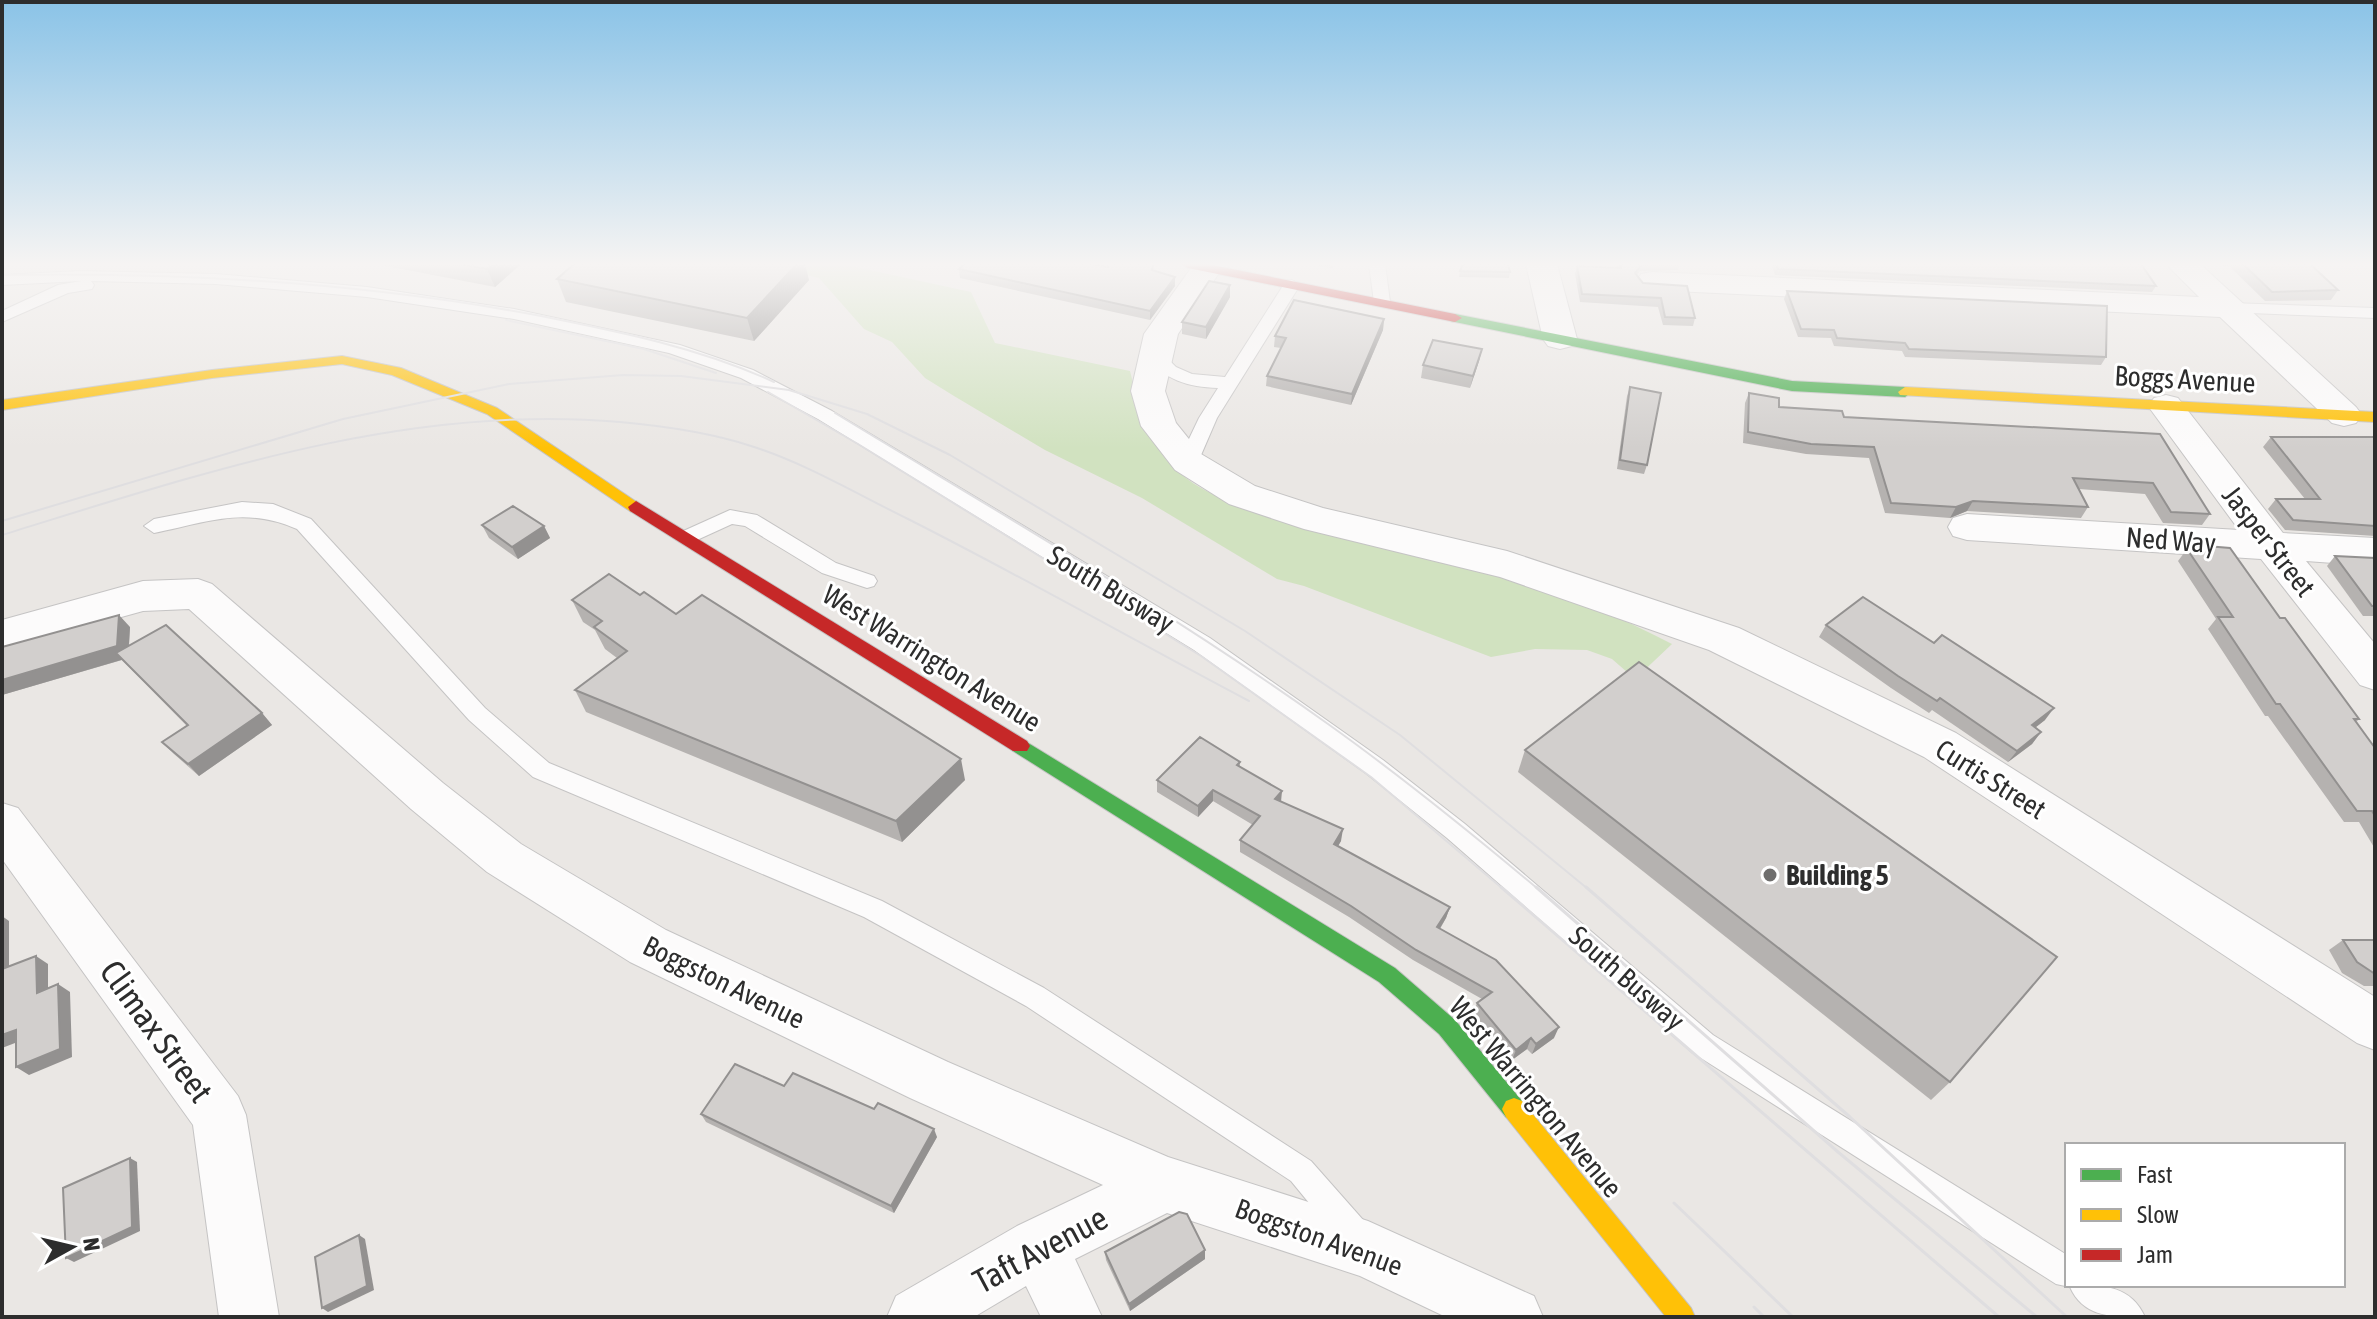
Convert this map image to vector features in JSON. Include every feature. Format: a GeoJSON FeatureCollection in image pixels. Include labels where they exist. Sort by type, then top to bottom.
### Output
{"type":"FeatureCollection","features":[{"type":"Feature","properties":{"kind":"main road","name":"Boggs Avenue"},"geometry":{"type":"LineString","coordinates":[[1495,326],[1792,386],[2360,416]]}},
{"type":"Feature","properties":{"kind":"main road","name":"West Warrington Avenue"},"geometry":{"type":"LineString","coordinates":[[2,405],[212,374],[342,360],[396,371],[492,411],[686,538],[1387,975],[1447,1027],[1682,1317]]}},
{"type":"Feature","properties":{"kind":"street","name":"Curtis Street"},"geometry":{"type":"LineString","coordinates":[[1166,326],[1154,355],[1148,391],[1159,426],[1188,462],[1242,495],[1317,520],[1507,565],[1724,639],[1940,745],[2375,1026]]}},
{"type":"Feature","properties":{"kind":"street"},"geometry":{"type":"LineString","coordinates":[[1557,326],[1560,339]]}},
{"type":"Feature","properties":{"kind":"street"},"geometry":{"type":"LineString","coordinates":[[2251,326],[2360,416]]}},
{"type":"Feature","properties":{"kind":"street","name":"Jasper Street"},"geometry":{"type":"LineString","coordinates":[[2166,406],[2272,546],[2375,674]]}},
{"type":"Feature","properties":{"kind":"street","name":"Ned Way"},"geometry":{"type":"LineString","coordinates":[[1967,527],[2375,552]]}},
{"type":"Feature","properties":{"kind":"street","name":"Boggston Avenue"},"geometry":{"type":"LineString","coordinates":[[2,635],[143,596],[198,594],[427,796],[504,858],[648,946],[929,1080],[1165,1184],[1368,1250],[1513,1317]]}},
{"type":"Feature","properties":{"kind":"street","name":"Climax Street"},"geometry":{"type":"LineString","coordinates":[[2,822],[219,1115],[249,1317]]}},
{"type":"Feature","properties":{"kind":"street","name":"Taft Avenue"},"geometry":{"type":"LineString","coordinates":[[917,1317],[1038,1247],[1165,1184]]}},
{"type":"Feature","properties":{"kind":"street"},"geometry":{"type":"LineString","coordinates":[[1038,1247],[1072,1317]]}},
{"type":"Feature","properties":{"kind":"lane","name":"South Busway"},"geometry":{"type":"LineString","coordinates":[[556,326],[674,349],[747,374],[825,415],[1202,644],[1375,767],[1456,831],[1703,1044],[2065,1272]]}},
{"type":"Feature","properties":{"kind":"lane"},"geometry":{"type":"LineString","coordinates":[[1188,462],[1208,418],[1267,326]]}},
{"type":"Feature","properties":{"kind":"lane"},"geometry":{"type":"LineString","coordinates":[[1154,355],[1164,369],[1188,381],[1232,382]]}},
{"type":"Feature","properties":{"kind":"lane"},"geometry":{"type":"LineString","coordinates":[[154,526],[242,509],[273,511],[304,524],[477,714],[541,770],[873,909],[1035,997],[1301,1171],[1368,1250]]}},
{"type":"Feature","properties":{"kind":"lane"},"geometry":{"type":"LineString","coordinates":[[686,538],[730,517],[750,520],[829,568],[867,581]]}},
{"type":"Feature","properties":{"kind":"lane"},"geometry":{"type":"LineString","coordinates":[[2088,1287],[2129,1317]]}},
{"type":"Feature","properties":{"kind":"green space"},"geometry":{"type":"Polygon","coordinates":[[[861,326],[987,326],[995,343],[1130,371],[1140,408],[1163,455],[1187,479],[1206,490],[1247,508],[1535,585],[1595,608],[1672,644],[1635,679],[1612,659],[1587,650],[1535,649],[1491,657],[1304,586],[1277,579],[1142,498],[1045,450],[925,378],[892,342],[861,326]]]}},
{"type":"Feature","properties":{"kind":"building"},"geometry":{"type":"Polygon","coordinates":[[[1281,326],[1381,326],[1352,394],[1267,376],[1286,338],[1275,336],[1281,326]]]}},
{"type":"Feature","properties":{"kind":"building"},"geometry":{"type":"Polygon","coordinates":[[[1800,326],[2107,326],[2106,357],[1909,349],[1905,343],[1837,338],[1834,330],[1801,329],[1800,326]]]}},
{"type":"Feature","properties":{"kind":"building"},"geometry":{"type":"Polygon","coordinates":[[[1433,340],[1482,349],[1473,376],[1423,365],[1433,340]]]}},
{"type":"Feature","properties":{"kind":"building"},"geometry":{"type":"Polygon","coordinates":[[[1630,387],[1661,393],[1647,465],[1620,460],[1630,387]]]}},
{"type":"Feature","properties":{"kind":"building"},"geometry":{"type":"Polygon","coordinates":[[[1749,393],[1779,398],[1779,407],[1842,411],[1844,417],[2160,434],[2210,514],[2171,512],[2153,483],[2073,478],[2088,507],[1973,501],[1956,507],[1891,503],[1874,447],[1811,444],[1748,432],[1749,393]]]}},
{"type":"Feature","properties":{"kind":"building"},"geometry":{"type":"Polygon","coordinates":[[[2271,437],[2375,437],[2375,526],[2293,520],[2276,499],[2320,499],[2271,437]]]}},
{"type":"Feature","properties":{"kind":"building"},"geometry":{"type":"Polygon","coordinates":[[[513,506],[544,526],[512,547],[482,525],[513,506]]]}},
{"type":"Feature","properties":{"kind":"building"},"geometry":{"type":"Polygon","coordinates":[[[2194,545],[2230,548],[2359,719],[2354,719],[2375,748],[2375,816],[2372,811],[2357,811],[2280,704],[2276,704],[2218,617],[2233,617],[2187,549],[2197,550],[2194,545]]]}},
{"type":"Feature","properties":{"kind":"building"},"geometry":{"type":"Polygon","coordinates":[[[2335,556],[2375,558],[2375,606],[2372,606],[2335,556]]]}},
{"type":"Feature","properties":{"kind":"building"},"geometry":{"type":"Polygon","coordinates":[[[609,574],[640,595],[644,592],[676,614],[702,595],[961,759],[896,821],[575,690],[627,651],[594,627],[602,621],[572,600],[609,574]]]}},
{"type":"Feature","properties":{"kind":"building"},"geometry":{"type":"Polygon","coordinates":[[[1863,597],[1934,643],[1942,635],[2054,708],[2032,725],[2041,732],[2017,751],[1940,698],[1937,701],[1898,676],[1826,625],[1863,597]]]}},
{"type":"Feature","properties":{"kind":"building"},"geometry":{"type":"Polygon","coordinates":[[[119,615],[117,646],[2,680],[2,647],[119,615]]]}},
{"type":"Feature","properties":{"kind":"building"},"geometry":{"type":"Polygon","coordinates":[[[166,625],[262,713],[188,764],[162,742],[188,725],[116,653],[166,625]]]}},
{"type":"Feature","properties":{"kind":"building","name":"Building 5"},"geometry":{"type":"Polygon","coordinates":[[[1639,662],[2057,957],[1950,1082],[1525,750],[1639,662]]]}},
{"type":"Feature","properties":{"kind":"building"},"geometry":{"type":"Polygon","coordinates":[[[1200,737],[1240,762],[1237,765],[1282,791],[1275,799],[1343,829],[1334,844],[1450,907],[1437,927],[1496,960],[1559,1027],[1536,1044],[1531,1038],[1516,1050],[1477,1003],[1492,992],[1416,950],[1351,906],[1240,840],[1260,816],[1213,790],[1198,806],[1157,780],[1200,737]]]}},
{"type":"Feature","properties":{"kind":"building"},"geometry":{"type":"Polygon","coordinates":[[[2343,940],[2375,940],[2375,974],[2357,962],[2343,940]]]}},
{"type":"Feature","properties":{"kind":"building"},"geometry":{"type":"Polygon","coordinates":[[[36,956],[37,993],[58,984],[60,1049],[16,1067],[16,1030],[2,1035],[2,969],[36,956]]]}},
{"type":"Feature","properties":{"kind":"building"},"geometry":{"type":"Polygon","coordinates":[[[735,1064],[784,1086],[793,1073],[874,1109],[878,1103],[934,1129],[891,1206],[701,1114],[735,1064]]]}},
{"type":"Feature","properties":{"kind":"building"},"geometry":{"type":"Polygon","coordinates":[[[130,1158],[132,1227],[66,1258],[63,1188],[130,1158]]]}},
{"type":"Feature","properties":{"kind":"building"},"geometry":{"type":"Polygon","coordinates":[[[1179,1212],[1187,1214],[1205,1250],[1129,1304],[1105,1252],[1179,1212]]]}},
{"type":"Feature","properties":{"kind":"building"},"geometry":{"type":"Polygon","coordinates":[[[359,1235],[367,1286],[322,1308],[315,1257],[359,1235]]]}},
{"type":"Feature","properties":{"kind":"tram line"},"geometry":{"type":"LineString","coordinates":[[532,326],[644,349],[716,373]]}},
{"type":"Feature","properties":{"kind":"tram line"},"geometry":{"type":"LineString","coordinates":[[586,326],[689,350],[774,382]]}},
{"type":"Feature","properties":{"kind":"tram line"},"geometry":{"type":"LineString","coordinates":[[2,521],[343,419],[509,384],[623,375],[681,376],[789,390],[867,414],[950,455],[1245,631],[1400,735],[1588,889]]}},
{"type":"Feature","properties":{"kind":"tram line"},"geometry":{"type":"LineString","coordinates":[[768,392],[858,444],[1201,656],[1371,777],[1503,889]]}},
{"type":"Feature","properties":{"kind":"tram line"},"geometry":{"type":"LineString","coordinates":[[835,413],[1084,564],[1268,682],[1409,784],[1538,889]]}},
{"type":"Feature","properties":{"kind":"tram line"},"geometry":{"type":"LineString","coordinates":[[2,535],[230,467],[384,433],[462,423],[541,419],[620,422],[670,428],[735,441],[811,470],[994,563],[1249,701]]}},
{"type":"Feature","properties":{"kind":"tram line"},"geometry":{"type":"LineString","coordinates":[[1501,887],[1999,1317]]}},
{"type":"Feature","properties":{"kind":"tram line"},"geometry":{"type":"LineString","coordinates":[[1536,887],[1838,1152],[2037,1317]]}},
{"type":"Feature","properties":{"kind":"tram line"},"geometry":{"type":"LineString","coordinates":[[1586,887],[1850,1117],[2067,1317]]}},
{"type":"Feature","properties":{"kind":"tram line"},"geometry":{"type":"LineString","coordinates":[[1674,1203],[1793,1317]]}},
{"type":"Feature","properties":{"kind":"tram line"},"geometry":{"type":"LineString","coordinates":[[1754,1307],[1764,1317]]}},
{"type":"Feature","properties":{"kind":"traffic: fast"},"geometry":{"type":"LineString","coordinates":[[1492,326],[1792,386],[1905,392]]}},
{"type":"Feature","properties":{"kind":"traffic: fast"},"geometry":{"type":"LineString","coordinates":[[1020,746],[1387,975],[1447,1027],[1514,1109]]}},
{"type":"Feature","properties":{"kind":"traffic: slow"},"geometry":{"type":"LineString","coordinates":[[2,405],[212,374],[342,360],[396,371],[492,411],[636,507]]}},
{"type":"Feature","properties":{"kind":"traffic: slow"},"geometry":{"type":"LineString","coordinates":[[1905,392],[2375,417]]}},
{"type":"Feature","properties":{"kind":"traffic: slow"},"geometry":{"type":"LineString","coordinates":[[1514,1109],[1682,1317]]}},
{"type":"Feature","properties":{"kind":"traffic: jam"},"geometry":{"type":"LineString","coordinates":[[636,507],[1020,746]]}},
{"type":"Feature","properties":{"kind":"place","name":"Building 5"},"geometry":{"type":"Point","coordinates":[1770,875]}}]}
